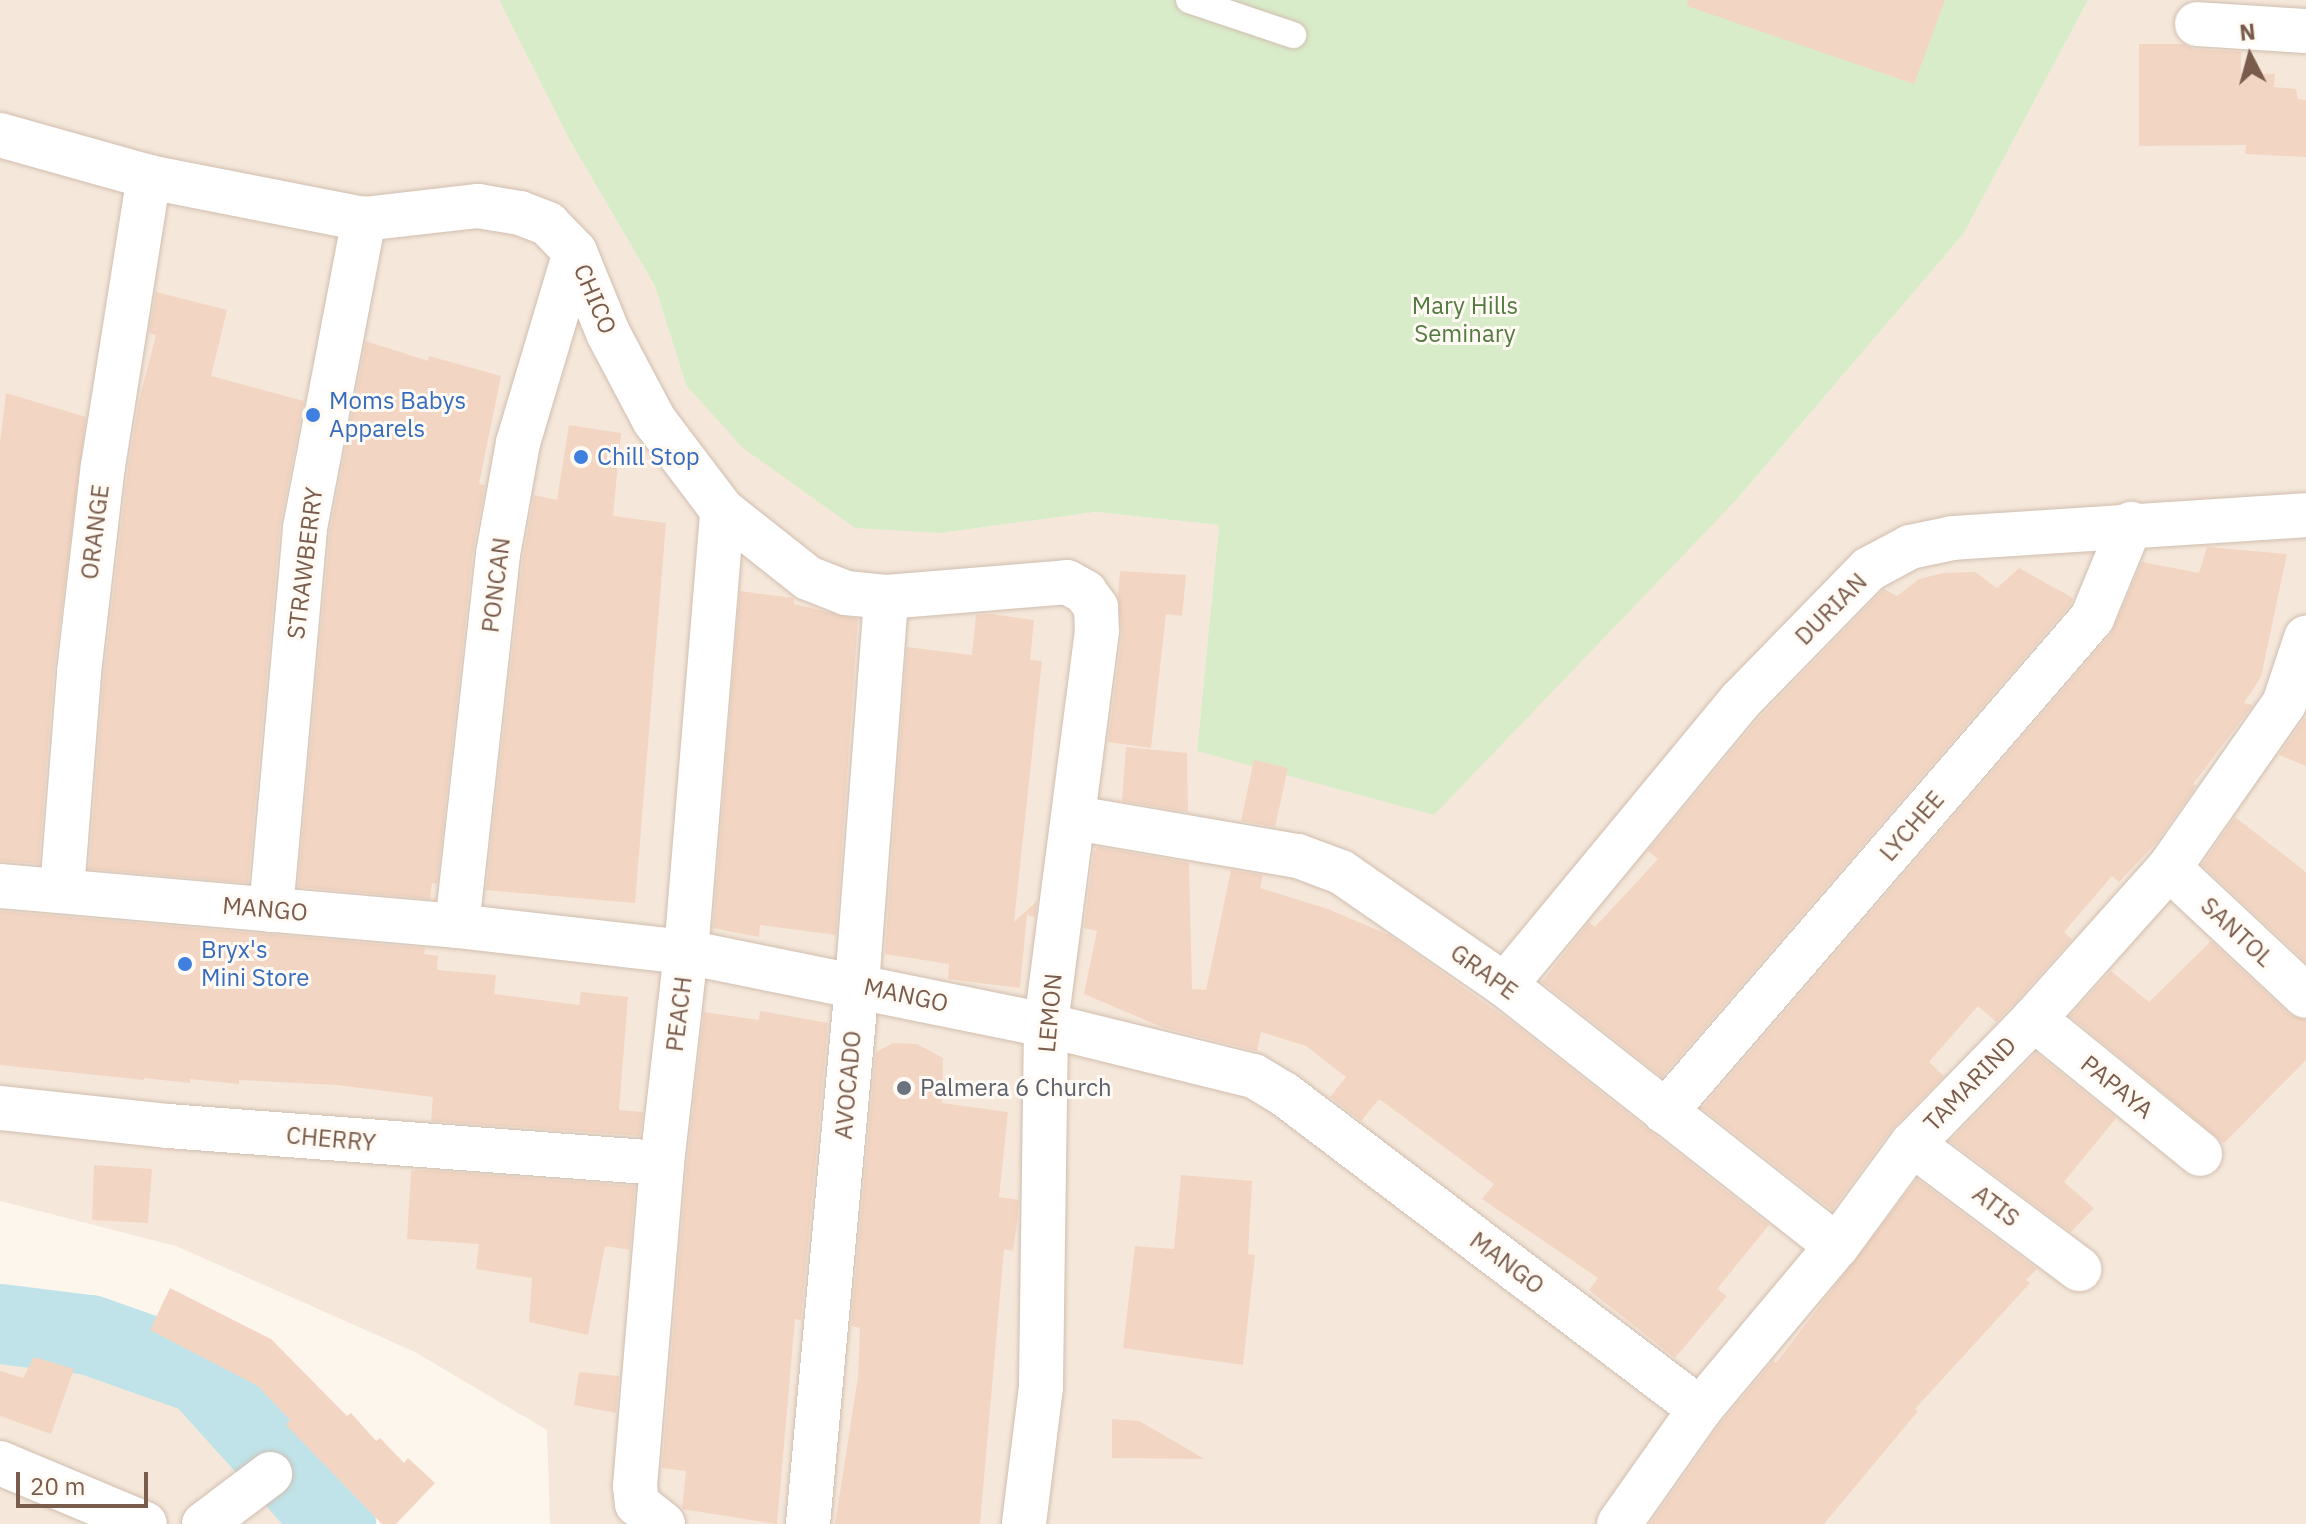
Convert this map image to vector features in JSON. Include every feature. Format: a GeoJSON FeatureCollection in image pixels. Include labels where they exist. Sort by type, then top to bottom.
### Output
{"type":"FeatureCollection","features":[{"type":"Feature","properties":{"kind":"street"},"geometry":{"type":"LineString","coordinates":[[2197,24],[2306,31]]}},
{"type":"Feature","properties":{"kind":"street","name":"CHICO"},"geometry":{"type":"LineString","coordinates":[[0,135],[149,177],[364,219],[478,206],[520,213],[548,224],[575,252],[608,333],[654,420],[722,510],[808,578],[846,593],[886,597],[1050,583]]}},
{"type":"Feature","properties":{"kind":"street","name":"ORANGE"},"geometry":{"type":"LineString","coordinates":[[62,890],[79,672],[101,482],[149,177]]}},
{"type":"Feature","properties":{"kind":"street","name":"STRAWBERRY"},"geometry":{"type":"LineString","coordinates":[[271,910],[305,528],[364,219]]}},
{"type":"Feature","properties":{"kind":"street","name":"PONCAN"},"geometry":{"type":"LineString","coordinates":[[457,926],[498,554],[510,485],[518,443],[575,252]]}},
{"type":"Feature","properties":{"kind":"street","name":"PEACH"},"geometry":{"type":"LineString","coordinates":[[655,1518],[637,1504],[635,1486],[662,1163],[686,952],[722,510]]}},
{"type":"Feature","properties":{"kind":"street","name":"DURIAN"},"geometry":{"type":"LineString","coordinates":[[1505,985],[1740,701],[1869,569],[1910,547],[1953,538],[2306,515]]}},
{"type":"Feature","properties":{"kind":"street","name":"LYCHEE"},"geometry":{"type":"LineString","coordinates":[[1665,1112],[2092,618],[2131,524]]}},
{"type":"Feature","properties":{"kind":"street","name":"LEMON"},"geometry":{"type":"LineString","coordinates":[[1024,1524],[1041,1387],[1046,1025],[1097,631],[1096,607],[1085,592],[1067,582],[1050,583]]}},
{"type":"Feature","properties":{"kind":"street","name":"AVOCADO"},"geometry":{"type":"LineString","coordinates":[[808,1524],[857,985],[886,597]]}},
{"type":"Feature","properties":{"kind":"street","name":"TAMARIND"},"geometry":{"type":"LineString","coordinates":[[1619,1524],[1700,1409],[1837,1246],[1912,1144],[2034,1019],[2169,868],[2284,704],[2306,638]]}},
{"type":"Feature","properties":{"kind":"street","name":"GRAPE"},"geometry":{"type":"LineString","coordinates":[[1075,818],[1298,856],[1341,872],[1505,985],[1837,1246]]}},
{"type":"Feature","properties":{"kind":"street","name":"SANTOL"},"geometry":{"type":"LineString","coordinates":[[2169,868],[2306,996]]}},
{"type":"Feature","properties":{"kind":"street","name":"MANGO"},"geometry":{"type":"LineString","coordinates":[[0,886],[457,926],[686,952],[1046,1025],[1254,1076],[1284,1094],[1700,1409]]}},
{"type":"Feature","properties":{"kind":"street","name":"PAPAYA"},"geometry":{"type":"LineString","coordinates":[[2034,1019],[2200,1154]]}},
{"type":"Feature","properties":{"kind":"street","name":"CHERRY"},"geometry":{"type":"LineString","coordinates":[[0,1108],[184,1127],[662,1163]]}},
{"type":"Feature","properties":{"kind":"street","name":"ATIS"},"geometry":{"type":"LineString","coordinates":[[1912,1144],[2079,1269]]}},
{"type":"Feature","properties":{"kind":"street"},"geometry":{"type":"LineString","coordinates":[[0,1463],[145,1524]]}},
{"type":"Feature","properties":{"kind":"street"},"geometry":{"type":"LineString","coordinates":[[204,1524],[270,1474]]}},
{"type":"Feature","properties":{"kind":"lane"},"geometry":{"type":"LineString","coordinates":[[1197,2],[1293,35]]}},
{"type":"Feature","properties":{"kind":"shaded area"},"geometry":{"type":"Polygon","coordinates":[[[0,0],[499,0],[569,139],[655,286],[686,385],[940,533],[1096,512],[1219,525],[1197,751],[1738,498],[1964,233],[2088,0],[2306,0],[2306,1524],[550,1524],[547,1430],[415,1352],[176,1246],[0,1201],[0,0]]]}},
{"type":"Feature","properties":{"kind":"shaded area"},"geometry":{"type":"Polygon","coordinates":[[[0,1342],[191,1392],[308,1524],[0,1524],[0,1342]]]}},
{"type":"Feature","properties":{"kind":"green space","name":"Mary Hills Seminary"},"geometry":{"type":"Polygon","coordinates":[[[499,0],[2088,0],[1964,233],[1738,498],[1434,815],[1197,751],[1219,525],[1096,512],[940,533],[855,528],[743,448],[686,385],[655,286],[569,139],[499,0]]]}},
{"type":"Feature","properties":{"kind":"building"},"geometry":{"type":"Polygon","coordinates":[[[1688,0],[1945,0],[1914,84],[1687,6],[1688,0]]]}},
{"type":"Feature","properties":{"kind":"building"},"geometry":{"type":"Polygon","coordinates":[[[2139,44],[2183,44],[2195,49],[2241,52],[2241,73],[2275,74],[2274,87],[2296,89],[2298,99],[2306,100],[2306,157],[2245,154],[2246,145],[2139,146],[2139,44]]]}},
{"type":"Feature","properties":{"kind":"building"},"geometry":{"type":"Polygon","coordinates":[[[156,292],[227,310],[211,376],[304,401],[280,526],[248,883],[89,869],[104,674],[128,469],[139,401],[156,335],[149,333],[156,292]]]}},
{"type":"Feature","properties":{"kind":"building"},"geometry":{"type":"Polygon","coordinates":[[[366,341],[428,361],[429,356],[501,376],[479,484],[485,485],[473,551],[437,884],[432,883],[430,899],[298,887],[330,531],[366,341]]]}},
{"type":"Feature","properties":{"kind":"building"},"geometry":{"type":"Polygon","coordinates":[[[6,393],[86,417],[54,669],[39,864],[0,861],[0,443],[6,393]]]}},
{"type":"Feature","properties":{"kind":"building"},"geometry":{"type":"Polygon","coordinates":[[[569,425],[621,433],[613,516],[666,523],[635,903],[486,890],[523,558],[534,495],[557,500],[569,425]]]}},
{"type":"Feature","properties":{"kind":"building"},"geometry":{"type":"Polygon","coordinates":[[[2207,547],[2287,554],[2261,677],[2244,703],[2253,705],[2193,784],[2196,786],[2156,843],[2119,882],[2112,876],[2064,932],[2072,939],[2016,1002],[1996,1022],[1978,1006],[1929,1062],[1944,1076],[1892,1129],[1832,1210],[1702,1108],[2111,634],[2142,562],[2199,573],[2207,547]]]}},
{"type":"Feature","properties":{"kind":"building"},"geometry":{"type":"Polygon","coordinates":[[[2019,568],[2073,598],[2070,605],[1662,1077],[1542,982],[1589,922],[1595,927],[1658,859],[1648,851],[1759,718],[1884,589],[1897,596],[1919,579],[1943,573],[1975,572],[1997,588],[2019,568]]]}},
{"type":"Feature","properties":{"kind":"building"},"geometry":{"type":"Polygon","coordinates":[[[1120,571],[1186,575],[1182,616],[1166,614],[1151,748],[1108,742],[1122,634],[1118,596],[1120,571]]]}},
{"type":"Feature","properties":{"kind":"building"},"geometry":{"type":"Polygon","coordinates":[[[740,591],[793,598],[794,604],[858,619],[836,935],[760,925],[759,937],[713,928],[740,591]]]}},
{"type":"Feature","properties":{"kind":"building"},"geometry":{"type":"Polygon","coordinates":[[[976,615],[1034,620],[1030,660],[1042,661],[1014,922],[1037,901],[1035,917],[1027,915],[1020,988],[948,979],[949,964],[885,954],[907,647],[972,655],[976,615]]]}},
{"type":"Feature","properties":{"kind":"building"},"geometry":{"type":"Polygon","coordinates":[[[2306,719],[2306,766],[2279,755],[2306,719]]]}},
{"type":"Feature","properties":{"kind":"building"},"geometry":{"type":"Polygon","coordinates":[[[1126,747],[1187,753],[1188,812],[1122,801],[1126,747]]]}},
{"type":"Feature","properties":{"kind":"building"},"geometry":{"type":"Polygon","coordinates":[[[1254,760],[1288,768],[1275,827],[1241,821],[1254,760]]]}},
{"type":"Feature","properties":{"kind":"building"},"geometry":{"type":"Polygon","coordinates":[[[2235,817],[2306,872],[2306,962],[2202,865],[2235,817]]]}},
{"type":"Feature","properties":{"kind":"building"},"geometry":{"type":"Polygon","coordinates":[[[1098,847],[1189,863],[1192,989],[1206,990],[1231,870],[1263,875],[1260,888],[1328,909],[1389,935],[1509,1020],[1769,1225],[1717,1289],[1727,1296],[1675,1358],[1589,1290],[1598,1278],[1482,1199],[1494,1184],[1382,1101],[1378,1100],[1361,1121],[1330,1097],[1346,1077],[1306,1046],[1261,1032],[1257,1051],[1164,1028],[1084,994],[1097,931],[1084,928],[1094,851],[1098,847]]]}},
{"type":"Feature","properties":{"kind":"building"},"geometry":{"type":"Polygon","coordinates":[[[0,911],[425,948],[424,954],[438,956],[437,970],[496,975],[494,994],[579,1005],[581,992],[628,997],[619,1110],[643,1112],[640,1136],[431,1121],[433,1097],[337,1085],[239,1080],[239,1084],[190,1079],[190,1083],[0,1065],[0,911]]]}},
{"type":"Feature","properties":{"kind":"building"},"geometry":{"type":"Polygon","coordinates":[[[2211,941],[2289,1014],[2306,1020],[2306,1060],[2224,1143],[2070,1016],[2111,971],[2149,1002],[2211,941]]]}},
{"type":"Feature","properties":{"kind":"building"},"geometry":{"type":"Polygon","coordinates":[[[760,1011],[828,1023],[801,1320],[795,1319],[777,1524],[682,1509],[686,1471],[662,1468],[687,1165],[704,1012],[759,1020],[760,1011]]]}},
{"type":"Feature","properties":{"kind":"building"},"geometry":{"type":"Polygon","coordinates":[[[893,1043],[917,1044],[943,1058],[942,1103],[1008,1112],[999,1197],[1019,1200],[1018,1215],[1013,1251],[1004,1249],[980,1524],[835,1524],[858,1377],[860,1328],[851,1326],[876,1052],[893,1043]]]}},
{"type":"Feature","properties":{"kind":"building"},"geometry":{"type":"Polygon","coordinates":[[[2036,1053],[2116,1118],[2064,1182],[2094,1208],[2071,1232],[1950,1141],[2036,1053]]]}},
{"type":"Feature","properties":{"kind":"building"},"geometry":{"type":"Polygon","coordinates":[[[94,1165],[152,1169],[148,1223],[92,1220],[94,1165]]]}},
{"type":"Feature","properties":{"kind":"building"},"geometry":{"type":"Polygon","coordinates":[[[411,1171],[635,1186],[630,1250],[605,1246],[588,1335],[529,1322],[532,1278],[476,1269],[479,1244],[407,1239],[411,1171]]]}},
{"type":"Feature","properties":{"kind":"building"},"geometry":{"type":"Polygon","coordinates":[[[1181,1175],[1252,1181],[1248,1254],[1255,1255],[1243,1365],[1123,1348],[1135,1246],[1174,1249],[1181,1175]]]}},
{"type":"Feature","properties":{"kind":"building"},"geometry":{"type":"Polygon","coordinates":[[[1917,1179],[2037,1269],[2026,1280],[2030,1283],[1915,1409],[1918,1411],[1824,1524],[1650,1524],[1720,1424],[1773,1361],[1776,1363],[1917,1179]]]}},
{"type":"Feature","properties":{"kind":"building"},"geometry":{"type":"Polygon","coordinates":[[[170,1288],[271,1339],[347,1416],[351,1413],[376,1441],[380,1438],[404,1463],[408,1458],[435,1483],[396,1524],[382,1524],[286,1425],[290,1420],[258,1386],[150,1330],[170,1288]]]}},
{"type":"Feature","properties":{"kind":"building"},"geometry":{"type":"Polygon","coordinates":[[[34,1357],[74,1369],[51,1434],[0,1416],[0,1371],[23,1378],[34,1357]]]}},
{"type":"Feature","properties":{"kind":"building"},"geometry":{"type":"Polygon","coordinates":[[[579,1372],[619,1376],[616,1413],[574,1405],[579,1372]]]}},
{"type":"Feature","properties":{"kind":"building"},"geometry":{"type":"Polygon","coordinates":[[[1112,1419],[1139,1421],[1205,1459],[1112,1458],[1112,1419]]]}},
{"type":"Feature","properties":{"kind":"waterway"},"geometry":{"type":"LineString","coordinates":[[0,1324],[90,1335],[201,1374],[336,1524]]}},
{"type":"Feature","properties":{"kind":"place","name":"Moms Babys Apparels"},"geometry":{"type":"Point","coordinates":[313,415]}},
{"type":"Feature","properties":{"kind":"place","name":"Chill Stop"},"geometry":{"type":"Point","coordinates":[581,457]}},
{"type":"Feature","properties":{"kind":"place","name":"Bryx's Mini Store"},"geometry":{"type":"Point","coordinates":[185,964]}},
{"type":"Feature","properties":{"kind":"place","name":"Palmera 6 Church"},"geometry":{"type":"Point","coordinates":[904,1088]}}]}
